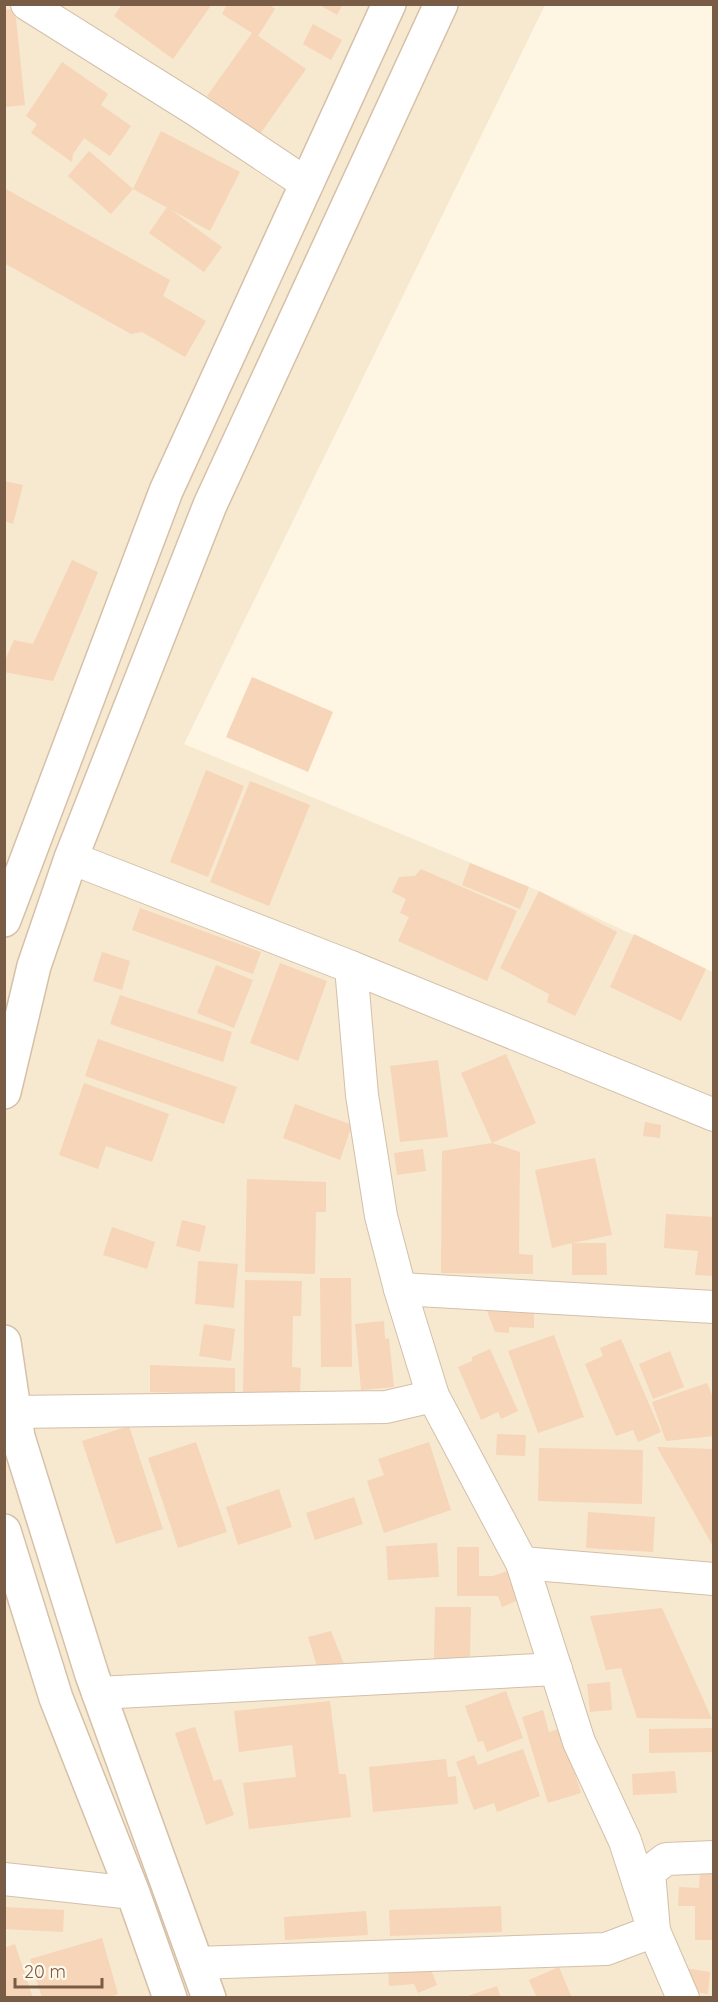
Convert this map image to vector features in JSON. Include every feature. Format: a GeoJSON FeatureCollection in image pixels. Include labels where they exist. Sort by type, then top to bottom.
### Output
{"type":"FeatureCollection","features":[{"type":"Feature","properties":{"kind":"main road"},"geometry":{"type":"LineString","coordinates":[[4,920],[166,491],[389,4]]}},
{"type":"Feature","properties":{"kind":"main road"},"geometry":{"type":"LineString","coordinates":[[4,1092],[33,966],[71,858],[210,505],[441,4]]}},
{"type":"Feature","properties":{"kind":"main road"},"geometry":{"type":"LineString","coordinates":[[4,1342],[18,1437],[98,1693],[209,1998]]}},
{"type":"Feature","properties":{"kind":"main road"},"geometry":{"type":"LineString","coordinates":[[4,1531],[56,1698],[134,1893],[170,1998]]}},
{"type":"Feature","properties":{"kind":"street"},"geometry":{"type":"LineString","coordinates":[[27,4],[307,184]]}},
{"type":"Feature","properties":{"kind":"street"},"geometry":{"type":"LineString","coordinates":[[71,858],[351,967],[714,1115]]}},
{"type":"Feature","properties":{"kind":"street"},"geometry":{"type":"LineString","coordinates":[[351,967],[362,1095],[381,1216],[400,1289],[434,1396],[522,1563],[579,1742],[625,1841],[654,1931],[683,1998]]}},
{"type":"Feature","properties":{"kind":"street"},"geometry":{"type":"LineString","coordinates":[[400,1289],[714,1307]]}},
{"type":"Feature","properties":{"kind":"street"},"geometry":{"type":"LineString","coordinates":[[14,1412],[386,1407],[434,1396]]}},
{"type":"Feature","properties":{"kind":"street"},"geometry":{"type":"LineString","coordinates":[[522,1563],[714,1579]]}},
{"type":"Feature","properties":{"kind":"street"},"geometry":{"type":"LineString","coordinates":[[98,1693],[556,1669]]}},
{"type":"Feature","properties":{"kind":"street"},"geometry":{"type":"LineString","coordinates":[[654,1931],[649,1872],[666,1859],[714,1857]]}},
{"type":"Feature","properties":{"kind":"street"},"geometry":{"type":"LineString","coordinates":[[4,1879],[134,1893]]}},
{"type":"Feature","properties":{"kind":"street"},"geometry":{"type":"LineString","coordinates":[[196,1963],[606,1949],[654,1931]]}},
{"type":"Feature","properties":{"kind":"shaded area"},"geometry":{"type":"Polygon","coordinates":[[[5,5],[545,5],[184,744],[539,891],[713,972],[713,1997],[5,1998],[5,5]]]}},
{"type":"Feature","properties":{"kind":"building"},"geometry":{"type":"Polygon","coordinates":[[[122,4],[212,4],[173,59],[114,16],[122,4]]]}},
{"type":"Feature","properties":{"kind":"building"},"geometry":{"type":"Polygon","coordinates":[[[227,4],[268,4],[275,9],[258,36],[306,69],[260,134],[207,96],[252,33],[222,14],[227,4]]]}},
{"type":"Feature","properties":{"kind":"building"},"geometry":{"type":"Polygon","coordinates":[[[318,4],[343,4],[337,15],[318,4]]]}},
{"type":"Feature","properties":{"kind":"building"},"geometry":{"type":"Polygon","coordinates":[[[15,9],[25,105],[4,107],[4,10],[15,9]]]}},
{"type":"Feature","properties":{"kind":"building"},"geometry":{"type":"Polygon","coordinates":[[[313,24],[342,40],[331,60],[303,44],[313,24]]]}},
{"type":"Feature","properties":{"kind":"building"},"geometry":{"type":"Polygon","coordinates":[[[62,62],[108,94],[101,105],[131,126],[110,156],[84,138],[73,154],[72,162],[31,133],[37,124],[26,116],[62,62]]]}},
{"type":"Feature","properties":{"kind":"building"},"geometry":{"type":"Polygon","coordinates":[[[161,131],[240,172],[210,231],[133,189],[161,131]]]}},
{"type":"Feature","properties":{"kind":"building"},"geometry":{"type":"Polygon","coordinates":[[[89,151],[133,189],[111,214],[68,176],[89,151]]]}},
{"type":"Feature","properties":{"kind":"building"},"geometry":{"type":"Polygon","coordinates":[[[4,188],[170,280],[163,296],[206,321],[185,357],[142,332],[131,334],[4,263],[4,188]]]}},
{"type":"Feature","properties":{"kind":"building"},"geometry":{"type":"Polygon","coordinates":[[[167,207],[222,247],[204,272],[149,233],[167,207]]]}},
{"type":"Feature","properties":{"kind":"building"},"geometry":{"type":"Polygon","coordinates":[[[4,481],[23,485],[13,524],[4,521],[4,481]]]}},
{"type":"Feature","properties":{"kind":"building"},"geometry":{"type":"Polygon","coordinates":[[[72,560],[98,572],[53,681],[4,672],[4,663],[14,640],[33,644],[72,560]]]}},
{"type":"Feature","properties":{"kind":"building"},"geometry":{"type":"Polygon","coordinates":[[[252,677],[333,712],[308,772],[226,737],[252,677]]]}},
{"type":"Feature","properties":{"kind":"building"},"geometry":{"type":"Polygon","coordinates":[[[206,770],[244,786],[208,877],[170,862],[206,770]]]}},
{"type":"Feature","properties":{"kind":"building"},"geometry":{"type":"Polygon","coordinates":[[[250,781],[310,805],[269,906],[210,882],[250,781]]]}},
{"type":"Feature","properties":{"kind":"building"},"geometry":{"type":"Polygon","coordinates":[[[470,863],[529,887],[520,909],[462,885],[470,863]]]}},
{"type":"Feature","properties":{"kind":"building"},"geometry":{"type":"Polygon","coordinates":[[[421,869],[517,911],[487,981],[398,941],[409,917],[400,913],[406,899],[392,892],[399,877],[415,876],[421,869]]]}},
{"type":"Feature","properties":{"kind":"building"},"geometry":{"type":"Polygon","coordinates":[[[539,891],[617,932],[575,1016],[547,1002],[549,994],[500,968],[539,891]]]}},
{"type":"Feature","properties":{"kind":"building"},"geometry":{"type":"Polygon","coordinates":[[[140,908],[261,952],[253,974],[132,930],[140,908]]]}},
{"type":"Feature","properties":{"kind":"building"},"geometry":{"type":"Polygon","coordinates":[[[634,934],[706,969],[681,1021],[610,987],[634,934]]]}},
{"type":"Feature","properties":{"kind":"building"},"geometry":{"type":"Polygon","coordinates":[[[102,952],[130,961],[122,990],[93,981],[102,952]]]}},
{"type":"Feature","properties":{"kind":"building"},"geometry":{"type":"Polygon","coordinates":[[[280,963],[327,981],[298,1061],[250,1043],[280,963]]]}},
{"type":"Feature","properties":{"kind":"building"},"geometry":{"type":"Polygon","coordinates":[[[216,965],[253,980],[234,1028],[197,1013],[216,965]]]}},
{"type":"Feature","properties":{"kind":"building"},"geometry":{"type":"Polygon","coordinates":[[[120,995],[232,1032],[223,1062],[110,1024],[120,995]]]}},
{"type":"Feature","properties":{"kind":"building"},"geometry":{"type":"Polygon","coordinates":[[[98,1039],[237,1087],[224,1124],[85,1076],[98,1039]]]}},
{"type":"Feature","properties":{"kind":"building"},"geometry":{"type":"Polygon","coordinates":[[[506,1054],[536,1123],[492,1143],[461,1073],[506,1054]]]}},
{"type":"Feature","properties":{"kind":"building"},"geometry":{"type":"Polygon","coordinates":[[[438,1060],[448,1137],[400,1142],[390,1066],[438,1060]]]}},
{"type":"Feature","properties":{"kind":"building"},"geometry":{"type":"Polygon","coordinates":[[[84,1083],[169,1114],[152,1162],[106,1146],[98,1169],[59,1155],[84,1083]]]}},
{"type":"Feature","properties":{"kind":"building"},"geometry":{"type":"Polygon","coordinates":[[[295,1104],[352,1125],[340,1160],[283,1138],[295,1104]]]}},
{"type":"Feature","properties":{"kind":"building"},"geometry":{"type":"Polygon","coordinates":[[[645,1122],[661,1125],[660,1138],[643,1136],[645,1122]]]}},
{"type":"Feature","properties":{"kind":"building"},"geometry":{"type":"Polygon","coordinates":[[[492,1143],[520,1152],[519,1254],[533,1255],[533,1274],[441,1273],[442,1151],[492,1143]]]}},
{"type":"Feature","properties":{"kind":"building"},"geometry":{"type":"Polygon","coordinates":[[[423,1149],[426,1171],[397,1175],[394,1153],[423,1149]]]}},
{"type":"Feature","properties":{"kind":"building"},"geometry":{"type":"Polygon","coordinates":[[[595,1158],[612,1235],[552,1248],[535,1170],[595,1158]]]}},
{"type":"Feature","properties":{"kind":"building"},"geometry":{"type":"Polygon","coordinates":[[[247,1179],[326,1182],[326,1212],[316,1212],[315,1274],[245,1272],[247,1179]]]}},
{"type":"Feature","properties":{"kind":"building"},"geometry":{"type":"Polygon","coordinates":[[[666,1214],[714,1217],[714,1276],[695,1275],[698,1251],[664,1248],[666,1214]]]}},
{"type":"Feature","properties":{"kind":"building"},"geometry":{"type":"Polygon","coordinates":[[[182,1220],[206,1226],[200,1252],[176,1246],[182,1220]]]}},
{"type":"Feature","properties":{"kind":"building"},"geometry":{"type":"Polygon","coordinates":[[[112,1227],[155,1242],[147,1269],[103,1255],[112,1227]]]}},
{"type":"Feature","properties":{"kind":"building"},"geometry":{"type":"Polygon","coordinates":[[[572,1243],[606,1243],[607,1275],[572,1275],[572,1243]]]}},
{"type":"Feature","properties":{"kind":"building"},"geometry":{"type":"Polygon","coordinates":[[[198,1261],[238,1264],[234,1308],[195,1304],[198,1261]]]}},
{"type":"Feature","properties":{"kind":"building"},"geometry":{"type":"Polygon","coordinates":[[[320,1278],[351,1278],[352,1367],[321,1367],[320,1278]]]}},
{"type":"Feature","properties":{"kind":"building"},"geometry":{"type":"Polygon","coordinates":[[[245,1280],[302,1281],[301,1316],[293,1316],[292,1367],[301,1368],[300,1393],[243,1392],[245,1280]]]}},
{"type":"Feature","properties":{"kind":"building"},"geometry":{"type":"Polygon","coordinates":[[[487,1311],[534,1313],[534,1328],[509,1327],[509,1333],[495,1332],[487,1311]]]}},
{"type":"Feature","properties":{"kind":"building"},"geometry":{"type":"Polygon","coordinates":[[[384,1321],[385,1339],[389,1338],[394,1387],[361,1390],[355,1324],[384,1321]]]}},
{"type":"Feature","properties":{"kind":"building"},"geometry":{"type":"Polygon","coordinates":[[[204,1324],[235,1329],[231,1361],[199,1356],[204,1324]]]}},
{"type":"Feature","properties":{"kind":"building"},"geometry":{"type":"Polygon","coordinates":[[[554,1335],[584,1417],[538,1433],[508,1351],[554,1335]]]}},
{"type":"Feature","properties":{"kind":"building"},"geometry":{"type":"Polygon","coordinates":[[[621,1339],[661,1432],[638,1442],[633,1430],[616,1436],[585,1364],[603,1356],[600,1348],[621,1339]]]}},
{"type":"Feature","properties":{"kind":"building"},"geometry":{"type":"Polygon","coordinates":[[[490,1349],[518,1411],[501,1419],[498,1412],[481,1420],[458,1367],[472,1361],[472,1357],[490,1349]]]}},
{"type":"Feature","properties":{"kind":"building"},"geometry":{"type":"Polygon","coordinates":[[[670,1351],[684,1387],[653,1399],[639,1364],[670,1351]]]}},
{"type":"Feature","properties":{"kind":"building"},"geometry":{"type":"Polygon","coordinates":[[[150,1365],[235,1368],[235,1394],[150,1392],[150,1365]]]}},
{"type":"Feature","properties":{"kind":"building"},"geometry":{"type":"Polygon","coordinates":[[[707,1383],[714,1399],[714,1436],[666,1441],[652,1402],[707,1383]]]}},
{"type":"Feature","properties":{"kind":"building"},"geometry":{"type":"Polygon","coordinates":[[[129,1426],[163,1529],[116,1544],[82,1441],[129,1426]]]}},
{"type":"Feature","properties":{"kind":"building"},"geometry":{"type":"Polygon","coordinates":[[[497,1434],[526,1435],[525,1456],[496,1455],[497,1434]]]}},
{"type":"Feature","properties":{"kind":"building"},"geometry":{"type":"Polygon","coordinates":[[[196,1442],[227,1532],[178,1548],[148,1458],[196,1442]]]}},
{"type":"Feature","properties":{"kind":"building"},"geometry":{"type":"Polygon","coordinates":[[[429,1442],[451,1510],[384,1533],[367,1481],[384,1475],[378,1459],[429,1442]]]}},
{"type":"Feature","properties":{"kind":"building"},"geometry":{"type":"Polygon","coordinates":[[[657,1447],[714,1449],[714,1548],[657,1447]]]}},
{"type":"Feature","properties":{"kind":"building"},"geometry":{"type":"Polygon","coordinates":[[[539,1448],[643,1450],[642,1504],[538,1501],[539,1448]]]}},
{"type":"Feature","properties":{"kind":"building"},"geometry":{"type":"Polygon","coordinates":[[[279,1489],[292,1527],[238,1545],[226,1507],[279,1489]]]}},
{"type":"Feature","properties":{"kind":"building"},"geometry":{"type":"Polygon","coordinates":[[[354,1497],[363,1524],[315,1540],[306,1513],[354,1497]]]}},
{"type":"Feature","properties":{"kind":"building"},"geometry":{"type":"Polygon","coordinates":[[[588,1512],[655,1517],[653,1552],[586,1548],[588,1512]]]}},
{"type":"Feature","properties":{"kind":"building"},"geometry":{"type":"Polygon","coordinates":[[[437,1543],[439,1577],[388,1580],[386,1546],[437,1543]]]}},
{"type":"Feature","properties":{"kind":"building"},"geometry":{"type":"Polygon","coordinates":[[[457,1547],[479,1547],[479,1576],[493,1576],[513,1569],[524,1598],[502,1607],[498,1596],[457,1596],[457,1547]]]}},
{"type":"Feature","properties":{"kind":"building"},"geometry":{"type":"Polygon","coordinates":[[[435,1607],[471,1607],[470,1658],[434,1658],[435,1607]]]}},
{"type":"Feature","properties":{"kind":"building"},"geometry":{"type":"Polygon","coordinates":[[[662,1608],[712,1719],[637,1718],[621,1668],[606,1670],[590,1616],[662,1608]]]}},
{"type":"Feature","properties":{"kind":"building"},"geometry":{"type":"Polygon","coordinates":[[[331,1631],[344,1664],[317,1666],[308,1637],[331,1631]]]}},
{"type":"Feature","properties":{"kind":"building"},"geometry":{"type":"Polygon","coordinates":[[[610,1682],[612,1710],[590,1712],[587,1684],[610,1682]]]}},
{"type":"Feature","properties":{"kind":"building"},"geometry":{"type":"Polygon","coordinates":[[[506,1691],[523,1738],[487,1752],[483,1741],[478,1742],[465,1706],[506,1691]]]}},
{"type":"Feature","properties":{"kind":"building"},"geometry":{"type":"Polygon","coordinates":[[[330,1701],[339,1774],[346,1774],[351,1817],[249,1829],[243,1783],[296,1777],[292,1745],[239,1752],[234,1711],[330,1701]]]}},
{"type":"Feature","properties":{"kind":"building"},"geometry":{"type":"Polygon","coordinates":[[[543,1710],[549,1732],[561,1728],[581,1793],[548,1803],[522,1717],[543,1710]]]}},
{"type":"Feature","properties":{"kind":"building"},"geometry":{"type":"Polygon","coordinates":[[[195,1727],[214,1781],[221,1779],[234,1815],[206,1825],[175,1733],[195,1727]]]}},
{"type":"Feature","properties":{"kind":"building"},"geometry":{"type":"Polygon","coordinates":[[[714,1728],[714,1752],[649,1753],[649,1729],[714,1728]]]}},
{"type":"Feature","properties":{"kind":"building"},"geometry":{"type":"Polygon","coordinates":[[[523,1749],[540,1796],[497,1812],[494,1803],[474,1810],[456,1762],[474,1755],[478,1765],[523,1749]]]}},
{"type":"Feature","properties":{"kind":"building"},"geometry":{"type":"Polygon","coordinates":[[[446,1759],[448,1777],[456,1776],[458,1804],[373,1812],[369,1767],[446,1759]]]}},
{"type":"Feature","properties":{"kind":"building"},"geometry":{"type":"Polygon","coordinates":[[[675,1771],[677,1793],[633,1795],[632,1774],[675,1771]]]}},
{"type":"Feature","properties":{"kind":"building"},"geometry":{"type":"Polygon","coordinates":[[[700,1873],[714,1874],[714,1940],[695,1940],[695,1906],[678,1906],[679,1887],[699,1888],[700,1873]]]}},
{"type":"Feature","properties":{"kind":"building"},"geometry":{"type":"Polygon","coordinates":[[[501,1906],[502,1932],[390,1936],[389,1910],[501,1906]]]}},
{"type":"Feature","properties":{"kind":"building"},"geometry":{"type":"Polygon","coordinates":[[[4,1907],[64,1910],[63,1932],[4,1929],[4,1907]]]}},
{"type":"Feature","properties":{"kind":"building"},"geometry":{"type":"Polygon","coordinates":[[[366,1911],[368,1935],[285,1940],[284,1917],[366,1911]]]}},
{"type":"Feature","properties":{"kind":"building"},"geometry":{"type":"Polygon","coordinates":[[[102,1938],[118,1994],[106,1998],[42,1998],[30,1959],[102,1938]]]}},
{"type":"Feature","properties":{"kind":"building"},"geometry":{"type":"Polygon","coordinates":[[[15,1944],[33,1998],[4,1998],[4,1948],[15,1944]]]}},
{"type":"Feature","properties":{"kind":"building"},"geometry":{"type":"Polygon","coordinates":[[[428,1962],[437,1985],[418,1993],[414,1984],[389,1986],[388,1965],[428,1962]]]}},
{"type":"Feature","properties":{"kind":"building"},"geometry":{"type":"Polygon","coordinates":[[[559,1967],[572,1998],[537,1998],[529,1980],[559,1967]]]}},
{"type":"Feature","properties":{"kind":"building"},"geometry":{"type":"Polygon","coordinates":[[[684,1968],[710,1972],[708,1994],[681,1990],[684,1968]]]}},
{"type":"Feature","properties":{"kind":"building"},"geometry":{"type":"Polygon","coordinates":[[[497,1986],[501,1998],[465,1998],[465,1997],[497,1986]]]}}]}
